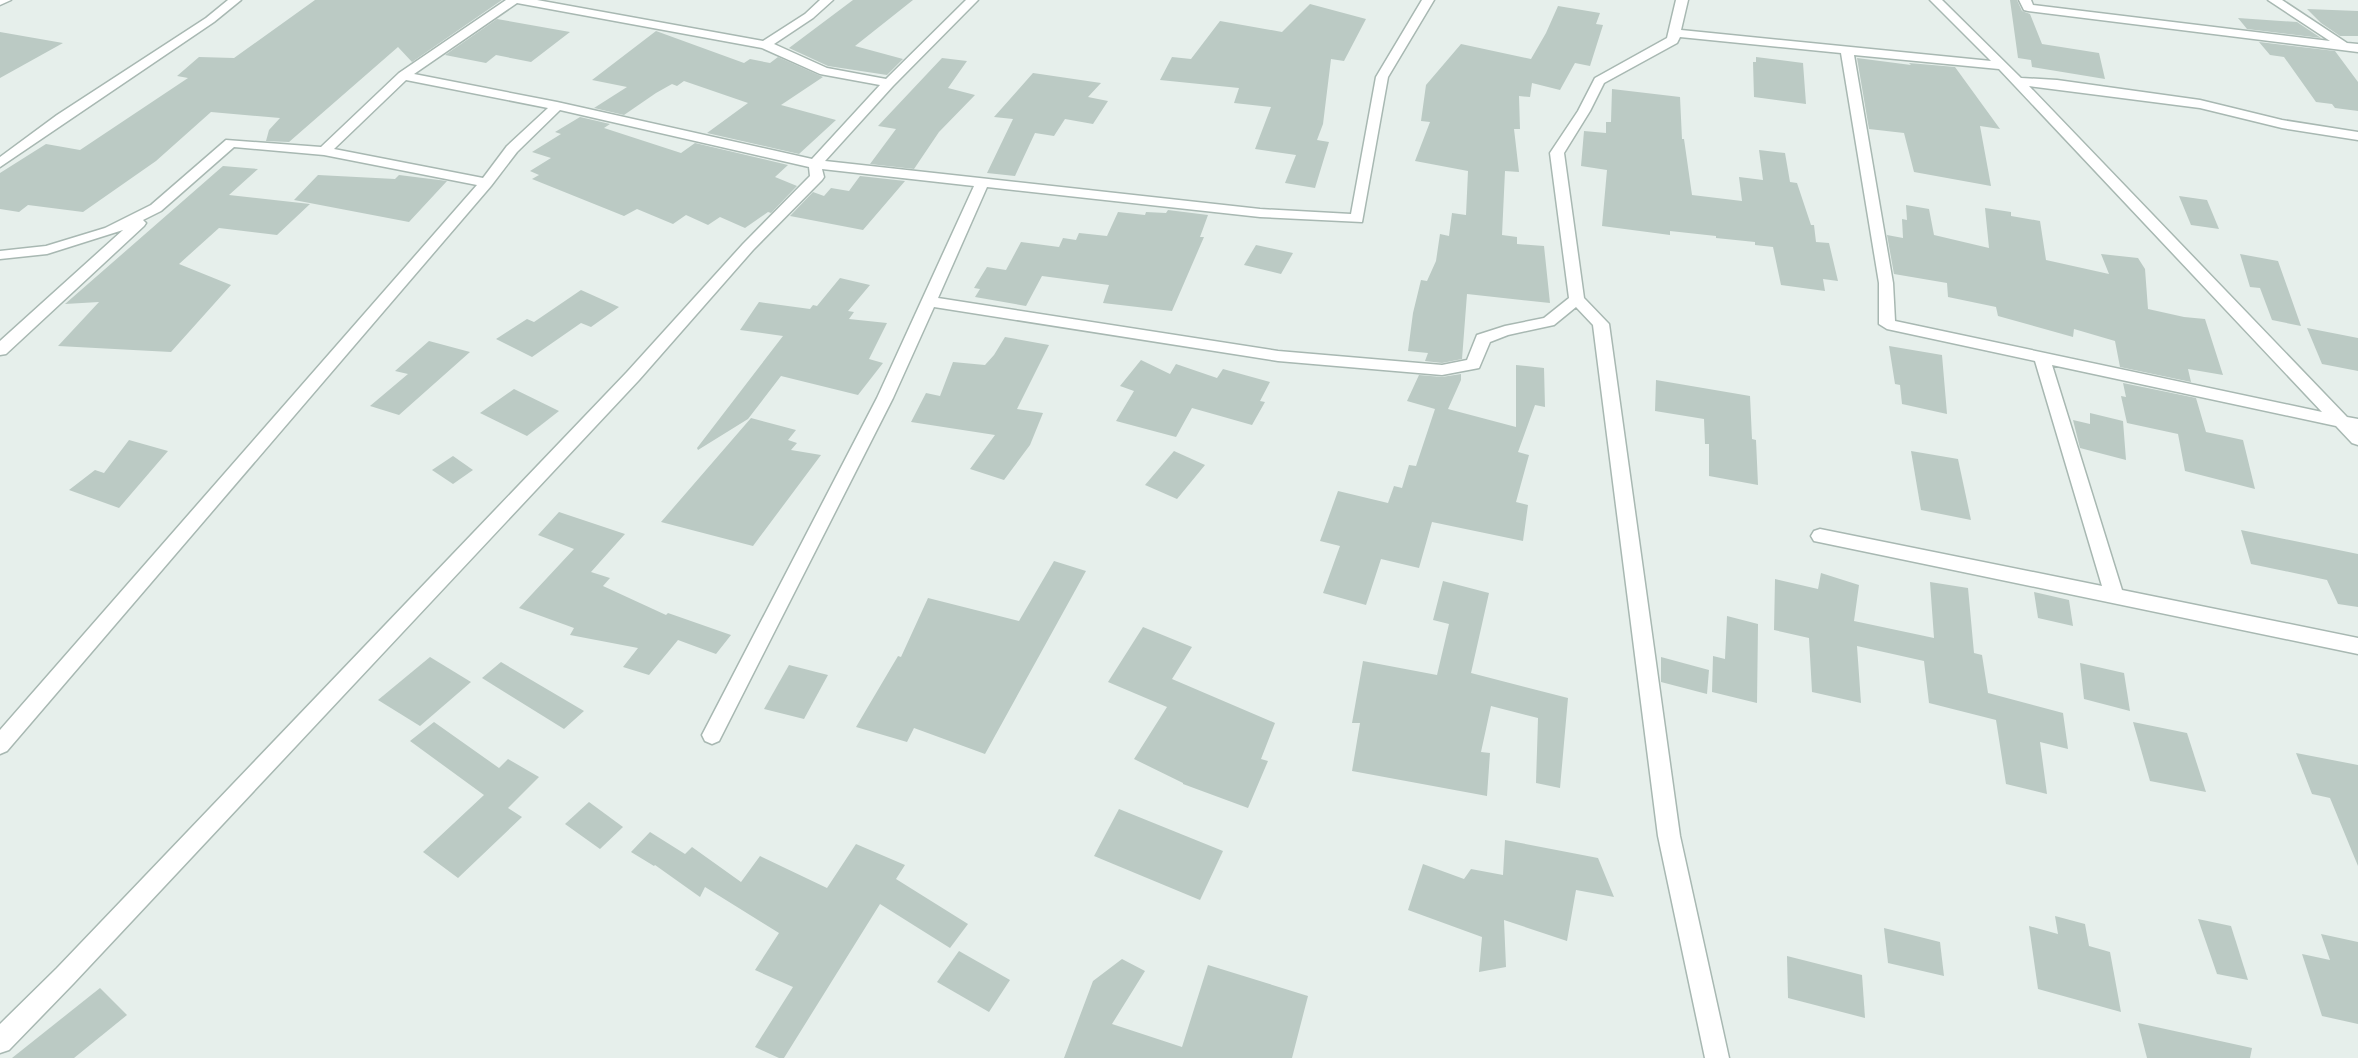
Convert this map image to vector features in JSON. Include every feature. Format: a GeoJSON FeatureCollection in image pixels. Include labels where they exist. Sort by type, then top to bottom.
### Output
{"type":"FeatureCollection","features":[{"type":"Feature","properties":{"kind":"street"},"geometry":{"type":"LineString","coordinates":[[0,2],[5,0]]}},
{"type":"Feature","properties":{"kind":"street"},"geometry":{"type":"LineString","coordinates":[[0,162],[210,20],[235,0]]}},
{"type":"Feature","properties":{"kind":"street"},"geometry":{"type":"LineString","coordinates":[[324,151],[403,76],[517,0],[765,45],[824,71],[889,83]]}},
{"type":"Feature","properties":{"kind":"street"},"geometry":{"type":"LineString","coordinates":[[765,45],[809,16],[827,0]]}},
{"type":"Feature","properties":{"kind":"street"},"geometry":{"type":"LineString","coordinates":[[815,164],[889,83],[972,0]]}},
{"type":"Feature","properties":{"kind":"street"},"geometry":{"type":"LineString","coordinates":[[403,76],[557,106],[815,164],[1260,213],[1357,219],[1382,77],[1428,0]]}},
{"type":"Feature","properties":{"kind":"street"},"geometry":{"type":"LineString","coordinates":[[1682,0],[1673,40],[1599,81],[1584,111],[1557,153],[1577,299],[1601,324],[1669,836],[1717,1058]]}},
{"type":"Feature","properties":{"kind":"street"},"geometry":{"type":"LineString","coordinates":[[1936,0],[2351,424],[2358,439]]}},
{"type":"Feature","properties":{"kind":"street"},"geometry":{"type":"LineString","coordinates":[[2025,0],[2028,8],[2352,47]]}},
{"type":"Feature","properties":{"kind":"street"},"geometry":{"type":"LineString","coordinates":[[2274,0],[2352,47]]}},
{"type":"Feature","properties":{"kind":"street"},"geometry":{"type":"LineString","coordinates":[[1675,33],[2003,66]]}},
{"type":"Feature","properties":{"kind":"street"},"geometry":{"type":"LineString","coordinates":[[1847,51],[1886,283],[1887,324],[2351,424]]}},
{"type":"Feature","properties":{"kind":"street"},"geometry":{"type":"LineString","coordinates":[[2017,81],[2057,84],[2200,104],[2282,124],[2358,136]]}},
{"type":"Feature","properties":{"kind":"street"},"geometry":{"type":"LineString","coordinates":[[0,745],[486,183],[512,148],[557,106]]}},
{"type":"Feature","properties":{"kind":"street"},"geometry":{"type":"LineString","coordinates":[[0,350],[231,143],[324,151],[486,183]]}},
{"type":"Feature","properties":{"kind":"street"},"geometry":{"type":"LineString","coordinates":[[0,1041],[65,976],[633,376],[748,247],[817,177],[815,164]]}},
{"type":"Feature","properties":{"kind":"street"},"geometry":{"type":"LineString","coordinates":[[712,735],[885,398],[982,184]]}},
{"type":"Feature","properties":{"kind":"street"},"geometry":{"type":"LineString","coordinates":[[0,255],[47,250],[110,231],[156,208]]}},
{"type":"Feature","properties":{"kind":"street"},"geometry":{"type":"LineString","coordinates":[[929,301],[1278,356],[1442,370],[1473,364],[1483,339],[1505,331],[1549,322],[1577,299]]}},
{"type":"Feature","properties":{"kind":"street"},"geometry":{"type":"LineString","coordinates":[[2042,357],[2114,596]]}},
{"type":"Feature","properties":{"kind":"street"},"geometry":{"type":"LineString","coordinates":[[1821,536],[2358,646]]}},
{"type":"Feature","properties":{"kind":"building"},"geometry":{"type":"Polygon","coordinates":[[[315,0],[502,0],[412,62],[398,47],[289,142],[266,141],[269,130],[280,118],[211,112],[156,161],[83,212],[28,205],[19,212],[0,209],[0,173],[46,144],[80,150],[188,78],[177,76],[199,57],[234,58],[315,0]]]}},
{"type":"Feature","properties":{"kind":"building"},"geometry":{"type":"Polygon","coordinates":[[[853,0],[913,0],[855,46],[903,59],[887,75],[828,66],[789,48],[853,0]]]}},
{"type":"Feature","properties":{"kind":"building"},"geometry":{"type":"Polygon","coordinates":[[[2010,0],[2017,0],[2022,11],[2030,14],[2042,44],[2099,53],[2105,79],[2032,67],[2031,60],[2018,58],[2010,0]]]}},
{"type":"Feature","properties":{"kind":"building"},"geometry":{"type":"Polygon","coordinates":[[[1310,4],[1366,19],[1344,61],[1331,59],[1323,124],[1317,140],[1329,142],[1315,188],[1285,183],[1296,155],[1255,149],[1271,107],[1234,103],[1239,88],[1160,80],[1172,57],[1191,59],[1220,21],[1282,32],[1310,4]]]}},
{"type":"Feature","properties":{"kind":"building"},"geometry":{"type":"Polygon","coordinates":[[[1558,6],[1600,13],[1596,24],[1603,25],[1590,66],[1575,63],[1560,90],[1532,83],[1530,97],[1519,96],[1520,129],[1514,129],[1519,172],[1505,171],[1502,235],[1517,237],[1517,244],[1544,246],[1550,303],[1467,294],[1462,359],[1442,363],[1425,361],[1428,353],[1408,351],[1413,313],[1421,280],[1427,281],[1436,261],[1440,234],[1449,236],[1452,213],[1466,215],[1468,171],[1415,161],[1430,122],[1421,121],[1426,85],[1461,44],[1531,59],[1558,6]]]}},
{"type":"Feature","properties":{"kind":"building"},"geometry":{"type":"Polygon","coordinates":[[[2307,9],[2358,11],[2358,36],[2340,36],[2321,23],[2307,9]]]}},
{"type":"Feature","properties":{"kind":"building"},"geometry":{"type":"Polygon","coordinates":[[[2238,18],[2297,22],[2321,38],[2247,29],[2238,18]]]}},
{"type":"Feature","properties":{"kind":"building"},"geometry":{"type":"Polygon","coordinates":[[[497,19],[570,32],[531,62],[496,55],[486,63],[445,55],[497,19]]]}},
{"type":"Feature","properties":{"kind":"building"},"geometry":{"type":"Polygon","coordinates":[[[656,31],[744,63],[750,59],[770,63],[778,57],[823,77],[781,105],[836,120],[799,154],[707,133],[748,103],[684,81],[677,86],[672,84],[656,93],[624,115],[594,108],[627,87],[592,80],[656,31]]]}},
{"type":"Feature","properties":{"kind":"building"},"geometry":{"type":"Polygon","coordinates":[[[0,32],[63,43],[0,78],[0,32]]]}},
{"type":"Feature","properties":{"kind":"building"},"geometry":{"type":"Polygon","coordinates":[[[2259,42],[2335,51],[2358,82],[2358,111],[2335,108],[2332,104],[2316,102],[2284,57],[2270,55],[2259,42]]]}},
{"type":"Feature","properties":{"kind":"building"},"geometry":{"type":"Polygon","coordinates":[[[1756,57],[1803,63],[1806,104],[1754,97],[1753,62],[1756,62],[1756,57]]]}},
{"type":"Feature","properties":{"kind":"building"},"geometry":{"type":"Polygon","coordinates":[[[942,58],[967,61],[948,88],[975,95],[939,132],[914,169],[870,164],[896,129],[878,126],[942,58]]]}},
{"type":"Feature","properties":{"kind":"building"},"geometry":{"type":"Polygon","coordinates":[[[1857,58],[1911,65],[1909,63],[1955,67],[2000,129],[1980,126],[1991,186],[1914,172],[1904,133],[1869,129],[1857,58]]]}},
{"type":"Feature","properties":{"kind":"building"},"geometry":{"type":"Polygon","coordinates":[[[1033,73],[1101,83],[1088,97],[1108,101],[1093,124],[1065,119],[1054,136],[1035,133],[1015,176],[987,173],[1013,119],[994,117],[1033,73]]]}},
{"type":"Feature","properties":{"kind":"building"},"geometry":{"type":"Polygon","coordinates":[[[1612,89],[1680,97],[1682,139],[1684,139],[1692,195],[1742,201],[1739,177],[1763,180],[1759,150],[1785,153],[1790,182],[1797,183],[1811,225],[1814,225],[1816,242],[1829,243],[1838,281],[1823,279],[1825,291],[1781,285],[1773,247],[1755,245],[1755,242],[1670,231],[1670,235],[1602,226],[1607,170],[1581,166],[1584,131],[1606,133],[1606,122],[1611,122],[1612,89]]]}},
{"type":"Feature","properties":{"kind":"building"},"geometry":{"type":"Polygon","coordinates":[[[580,117],[610,124],[604,128],[681,153],[695,143],[788,165],[775,177],[797,186],[771,213],[768,212],[745,228],[720,217],[708,225],[686,215],[673,224],[637,209],[624,216],[532,179],[539,175],[530,171],[551,158],[532,152],[561,134],[555,132],[580,117]]]}},
{"type":"Feature","properties":{"kind":"building"},"geometry":{"type":"Polygon","coordinates":[[[223,166],[258,169],[229,195],[310,204],[277,235],[219,228],[179,264],[231,285],[171,352],[58,346],[99,302],[65,304],[223,166]]]}},
{"type":"Feature","properties":{"kind":"building"},"geometry":{"type":"Polygon","coordinates":[[[318,175],[395,179],[399,175],[447,181],[409,222],[294,200],[318,175]]]}},
{"type":"Feature","properties":{"kind":"building"},"geometry":{"type":"Polygon","coordinates":[[[860,176],[905,181],[863,230],[790,216],[813,192],[824,196],[831,188],[849,191],[860,176]]]}},
{"type":"Feature","properties":{"kind":"building"},"geometry":{"type":"Polygon","coordinates":[[[2179,196],[2207,200],[2219,229],[2191,225],[2179,196]]]}},
{"type":"Feature","properties":{"kind":"building"},"geometry":{"type":"Polygon","coordinates":[[[1906,205],[1929,209],[1934,235],[1989,248],[1985,208],[2011,212],[2011,216],[2040,221],[2046,260],[2109,274],[2101,254],[2138,258],[2145,269],[2148,309],[2205,319],[2223,375],[2188,369],[2191,382],[2120,367],[2115,341],[2074,329],[2073,337],[1998,316],[1996,307],[1948,297],[1947,283],[1894,274],[1887,235],[1903,238],[1902,219],[1907,220],[1906,205]]]}},
{"type":"Feature","properties":{"kind":"building"},"geometry":{"type":"Polygon","coordinates":[[[1168,210],[1208,215],[1200,237],[1204,237],[1172,311],[1103,303],[1109,285],[1042,276],[1026,306],[975,297],[980,289],[974,288],[987,267],[1006,270],[1021,242],[1059,247],[1063,238],[1076,240],[1079,233],[1107,236],[1118,212],[1145,215],[1146,212],[1166,213],[1168,210]]]}},
{"type":"Feature","properties":{"kind":"building"},"geometry":{"type":"Polygon","coordinates":[[[1256,245],[1293,253],[1281,274],[1244,265],[1256,245]]]}},
{"type":"Feature","properties":{"kind":"building"},"geometry":{"type":"Polygon","coordinates":[[[2240,254],[2278,261],[2301,326],[2272,320],[2260,288],[2250,287],[2240,254]]]}},
{"type":"Feature","properties":{"kind":"building"},"geometry":{"type":"Polygon","coordinates":[[[840,278],[870,285],[848,311],[854,312],[849,319],[887,323],[869,359],[883,363],[858,395],[781,376],[748,419],[698,450],[697,448],[783,336],[740,330],[759,302],[810,309],[813,305],[817,306],[840,278]]]}},
{"type":"Feature","properties":{"kind":"building"},"geometry":{"type":"Polygon","coordinates":[[[581,290],[619,307],[591,327],[581,323],[532,357],[496,339],[527,319],[534,322],[581,290]]]}},
{"type":"Feature","properties":{"kind":"building"},"geometry":{"type":"Polygon","coordinates":[[[2307,328],[2358,338],[2358,371],[2322,364],[2307,328]]]}},
{"type":"Feature","properties":{"kind":"building"},"geometry":{"type":"Polygon","coordinates":[[[1005,337],[1049,345],[1017,409],[1043,413],[1030,445],[1004,480],[970,469],[995,435],[911,422],[926,393],[940,396],[953,362],[985,365],[1005,337]]]}},
{"type":"Feature","properties":{"kind":"building"},"geometry":{"type":"Polygon","coordinates":[[[429,341],[470,352],[399,415],[370,406],[408,374],[395,371],[429,341]]]}},
{"type":"Feature","properties":{"kind":"building"},"geometry":{"type":"Polygon","coordinates":[[[1889,346],[1942,355],[1947,414],[1902,404],[1900,385],[1895,384],[1889,346]]]}},
{"type":"Feature","properties":{"kind":"building"},"geometry":{"type":"Polygon","coordinates":[[[1141,360],[1170,374],[1176,364],[1217,378],[1223,369],[1270,382],[1260,401],[1265,402],[1252,425],[1192,408],[1176,437],[1116,421],[1134,391],[1120,386],[1141,360]]]}},
{"type":"Feature","properties":{"kind":"building"},"geometry":{"type":"Polygon","coordinates":[[[1516,365],[1544,368],[1545,407],[1535,405],[1518,452],[1529,455],[1516,502],[1528,505],[1523,541],[1432,522],[1419,568],[1381,559],[1366,605],[1323,593],[1340,546],[1320,541],[1338,491],[1388,503],[1394,486],[1402,488],[1409,465],[1416,466],[1435,409],[1407,401],[1419,375],[1442,377],[1461,374],[1461,380],[1448,409],[1516,427],[1516,365]]]}},
{"type":"Feature","properties":{"kind":"building"},"geometry":{"type":"Polygon","coordinates":[[[1656,380],[1750,396],[1752,439],[1756,440],[1758,485],[1709,476],[1709,444],[1705,444],[1704,419],[1655,411],[1656,380]]]}},
{"type":"Feature","properties":{"kind":"building"},"geometry":{"type":"Polygon","coordinates":[[[2123,383],[2196,398],[2206,432],[2243,440],[2255,489],[2185,471],[2178,434],[2127,423],[2121,396],[2126,397],[2123,383]]]}},
{"type":"Feature","properties":{"kind":"building"},"geometry":{"type":"Polygon","coordinates":[[[514,389],[559,411],[527,436],[480,413],[514,389]]]}},
{"type":"Feature","properties":{"kind":"building"},"geometry":{"type":"Polygon","coordinates":[[[2090,413],[2123,421],[2126,460],[2080,448],[2073,420],[2090,424],[2090,413]]]}},
{"type":"Feature","properties":{"kind":"building"},"geometry":{"type":"Polygon","coordinates":[[[751,418],[796,430],[788,440],[797,443],[791,450],[821,455],[753,546],[661,522],[751,418]]]}},
{"type":"Feature","properties":{"kind":"building"},"geometry":{"type":"Polygon","coordinates":[[[129,440],[168,451],[119,508],[69,490],[95,470],[104,473],[129,440]]]}},
{"type":"Feature","properties":{"kind":"building"},"geometry":{"type":"Polygon","coordinates":[[[1174,451],[1205,465],[1177,499],[1145,485],[1174,451]]]}},
{"type":"Feature","properties":{"kind":"building"},"geometry":{"type":"Polygon","coordinates":[[[1911,451],[1958,459],[1971,520],[1921,510],[1911,451]]]}},
{"type":"Feature","properties":{"kind":"building"},"geometry":{"type":"Polygon","coordinates":[[[453,456],[473,470],[453,484],[432,470],[453,456]]]}},
{"type":"Feature","properties":{"kind":"building"},"geometry":{"type":"Polygon","coordinates":[[[559,512],[625,534],[591,572],[610,578],[603,586],[666,615],[668,613],[731,635],[716,654],[678,640],[649,675],[623,667],[638,648],[570,635],[574,628],[519,608],[574,549],[538,535],[559,512]]]}},
{"type":"Feature","properties":{"kind":"building"},"geometry":{"type":"Polygon","coordinates":[[[2241,530],[2358,554],[2358,607],[2338,604],[2327,580],[2251,564],[2241,530]]]}},
{"type":"Feature","properties":{"kind":"building"},"geometry":{"type":"Polygon","coordinates":[[[1054,561],[1086,571],[985,754],[914,728],[907,742],[856,727],[898,656],[901,657],[928,598],[1019,621],[1054,561]]]}},
{"type":"Feature","properties":{"kind":"building"},"geometry":{"type":"Polygon","coordinates":[[[1821,573],[1859,585],[1854,621],[1934,638],[1930,582],[1968,588],[1974,653],[1982,655],[1988,693],[2063,713],[2068,749],[2040,742],[2047,794],[2006,784],[1996,720],[1929,703],[1924,661],[1857,646],[1861,703],[1812,692],[1809,638],[1774,630],[1775,579],[1818,589],[1821,573]]]}},
{"type":"Feature","properties":{"kind":"building"},"geometry":{"type":"Polygon","coordinates":[[[1443,581],[1489,593],[1471,673],[1568,698],[1560,788],[1536,783],[1538,718],[1491,706],[1481,752],[1490,753],[1487,796],[1352,771],[1360,723],[1352,723],[1363,661],[1437,675],[1449,624],[1433,620],[1443,581]]]}},
{"type":"Feature","properties":{"kind":"building"},"geometry":{"type":"Polygon","coordinates":[[[2034,592],[2069,600],[2073,626],[2038,618],[2034,592]]]}},
{"type":"Feature","properties":{"kind":"building"},"geometry":{"type":"Polygon","coordinates":[[[1727,616],[1758,624],[1757,703],[1712,692],[1713,656],[1725,659],[1727,616]]]}},
{"type":"Feature","properties":{"kind":"building"},"geometry":{"type":"Polygon","coordinates":[[[1143,627],[1192,647],[1172,679],[1275,723],[1261,759],[1268,761],[1248,808],[1183,784],[1134,759],[1167,707],[1108,682],[1143,627]]]}},
{"type":"Feature","properties":{"kind":"building"},"geometry":{"type":"Polygon","coordinates":[[[430,657],[471,682],[420,726],[378,700],[430,657]]]}},
{"type":"Feature","properties":{"kind":"building"},"geometry":{"type":"Polygon","coordinates":[[[1661,657],[1709,670],[1707,694],[1661,682],[1661,657]]]}},
{"type":"Feature","properties":{"kind":"building"},"geometry":{"type":"Polygon","coordinates":[[[501,662],[584,711],[564,729],[482,678],[501,662]]]}},
{"type":"Feature","properties":{"kind":"building"},"geometry":{"type":"Polygon","coordinates":[[[2080,663],[2124,673],[2130,711],[2084,699],[2080,663]]]}},
{"type":"Feature","properties":{"kind":"building"},"geometry":{"type":"Polygon","coordinates":[[[789,665],[828,675],[804,719],[764,709],[789,665]]]}},
{"type":"Feature","properties":{"kind":"building"},"geometry":{"type":"Polygon","coordinates":[[[434,722],[499,768],[508,759],[539,777],[508,808],[522,817],[458,878],[423,852],[484,795],[410,741],[434,722]]]}},
{"type":"Feature","properties":{"kind":"building"},"geometry":{"type":"Polygon","coordinates":[[[2133,722],[2187,733],[2206,792],[2150,781],[2133,722]]]}},
{"type":"Feature","properties":{"kind":"building"},"geometry":{"type":"Polygon","coordinates":[[[2296,753],[2358,765],[2358,866],[2330,798],[2312,794],[2296,753]]]}},
{"type":"Feature","properties":{"kind":"building"},"geometry":{"type":"Polygon","coordinates":[[[589,802],[623,827],[600,849],[565,824],[589,802]]]}},
{"type":"Feature","properties":{"kind":"building"},"geometry":{"type":"Polygon","coordinates":[[[1119,809],[1223,851],[1200,900],[1094,856],[1119,809]]]}},
{"type":"Feature","properties":{"kind":"building"},"geometry":{"type":"Polygon","coordinates":[[[650,832],[685,854],[692,847],[741,882],[760,856],[827,888],[856,844],[905,865],[896,879],[968,924],[950,948],[880,904],[784,1058],[779,1058],[755,1047],[793,987],[755,970],[779,933],[705,887],[700,897],[655,865],[631,852],[650,832]]]}},
{"type":"Feature","properties":{"kind":"building"},"geometry":{"type":"Polygon","coordinates":[[[1505,840],[1598,858],[1614,897],[1576,890],[1567,941],[1504,920],[1506,967],[1479,972],[1482,937],[1408,910],[1423,864],[1464,879],[1471,869],[1503,875],[1505,840]]]}},
{"type":"Feature","properties":{"kind":"building"},"geometry":{"type":"Polygon","coordinates":[[[2055,916],[2085,924],[2089,946],[2110,952],[2121,1012],[2038,989],[2029,926],[2058,934],[2055,916]]]}},
{"type":"Feature","properties":{"kind":"building"},"geometry":{"type":"Polygon","coordinates":[[[2198,919],[2231,926],[2248,980],[2217,974],[2198,919]]]}},
{"type":"Feature","properties":{"kind":"building"},"geometry":{"type":"Polygon","coordinates":[[[1884,928],[1940,942],[1944,976],[1888,963],[1884,928]]]}},
{"type":"Feature","properties":{"kind":"building"},"geometry":{"type":"Polygon","coordinates":[[[2321,934],[2358,942],[2358,1024],[2322,1016],[2302,954],[2330,960],[2321,934]]]}},
{"type":"Feature","properties":{"kind":"building"},"geometry":{"type":"Polygon","coordinates":[[[959,951],[1010,980],[989,1012],[937,982],[959,951]]]}},
{"type":"Feature","properties":{"kind":"building"},"geometry":{"type":"Polygon","coordinates":[[[1787,956],[1862,975],[1865,1018],[1788,998],[1787,956]]]}},
{"type":"Feature","properties":{"kind":"building"},"geometry":{"type":"Polygon","coordinates":[[[1122,959],[1145,971],[1112,1024],[1182,1047],[1208,965],[1308,996],[1292,1058],[1064,1058],[1093,981],[1122,959]]]}},
{"type":"Feature","properties":{"kind":"building"},"geometry":{"type":"Polygon","coordinates":[[[100,988],[127,1015],[74,1058],[12,1058],[100,988]]]}},
{"type":"Feature","properties":{"kind":"building"},"geometry":{"type":"Polygon","coordinates":[[[2138,1023],[2252,1048],[2250,1058],[2147,1058],[2138,1023]]]}}]}
